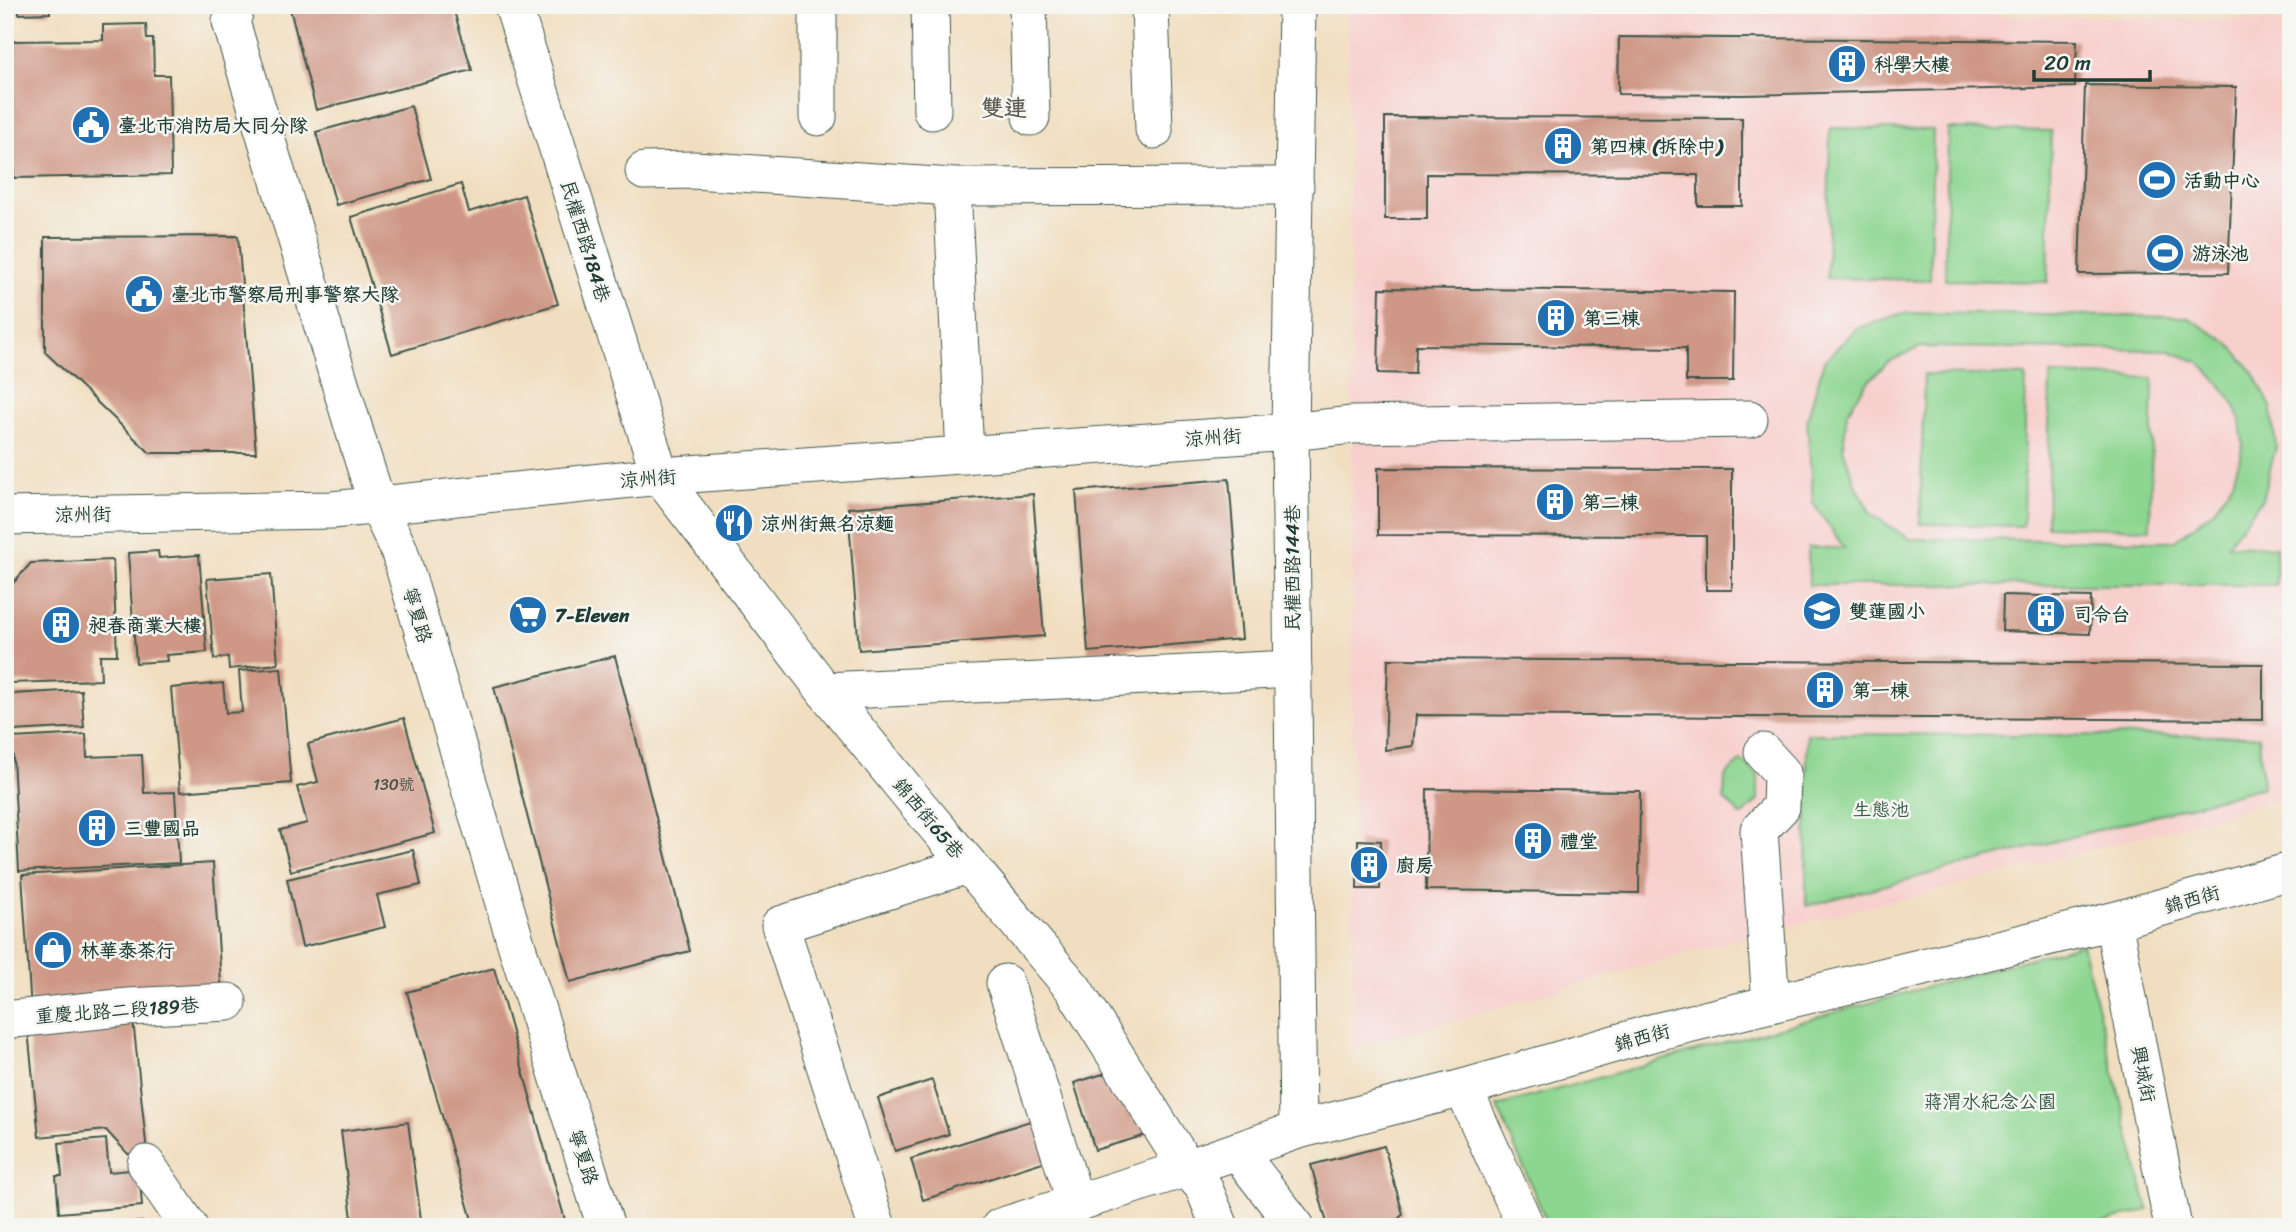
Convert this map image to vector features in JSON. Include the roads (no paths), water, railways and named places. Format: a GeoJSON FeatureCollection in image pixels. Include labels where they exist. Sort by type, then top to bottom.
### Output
{"type":"FeatureCollection","features":[{"type":"Feature","properties":{"kind":"street","name":"寧夏路"},"geometry":{"type":"LineString","coordinates":[[237,5],[231,22],[378,506],[399,550],[517,947],[606,1227]]}},
{"type":"Feature","properties":{"kind":"street","name":"民權西路184巷"},"geometry":{"type":"LineString","coordinates":[[513,5],[660,476]]}},
{"type":"Feature","properties":{"kind":"street"},"geometry":{"type":"LineString","coordinates":[[818,5],[818,117]]}},
{"type":"Feature","properties":{"kind":"street"},"geometry":{"type":"LineString","coordinates":[[930,5],[932,111]]}},
{"type":"Feature","properties":{"kind":"street"},"geometry":{"type":"LineString","coordinates":[[1028,5],[1031,117]]}},
{"type":"Feature","properties":{"kind":"street"},"geometry":{"type":"LineString","coordinates":[[1150,5],[1154,130]]}},
{"type":"Feature","properties":{"kind":"street","name":"民權西路144巷"},"geometry":{"type":"LineString","coordinates":[[1297,5],[1290,432],[1298,1130]]}},
{"type":"Feature","properties":{"kind":"street"},"geometry":{"type":"LineString","coordinates":[[644,171],[694,170],[953,187],[1296,186]]}},
{"type":"Feature","properties":{"kind":"street"},"geometry":{"type":"LineString","coordinates":[[953,187],[965,455]]}},
{"type":"Feature","properties":{"kind":"street","name":"涼州街"},"geometry":{"type":"LineString","coordinates":[[5,516],[332,510],[660,476],[1290,432],[1352,425],[1749,419]]}},
{"type":"Feature","properties":{"kind":"street","name":"錦西街65巷"},"geometry":{"type":"LineString","coordinates":[[660,476],[825,691],[1073,988],[1187,1168],[1203,1186],[1220,1227]]}},
{"type":"Feature","properties":{"kind":"street"},"geometry":{"type":"LineString","coordinates":[[825,691],[1293,669]]}},
{"type":"Feature","properties":{"kind":"street"},"geometry":{"type":"LineString","coordinates":[[1763,752],[1782,773],[1781,807],[1759,830],[1771,1004]]}},
{"type":"Feature","properties":{"kind":"street"},"geometry":{"type":"LineString","coordinates":[[877,1227],[780,925],[968,865]]}},
{"type":"Feature","properties":{"kind":"street","name":"錦西街"},"geometry":{"type":"LineString","coordinates":[[1000,1227],[1298,1130],[1463,1088],[1655,1032],[2113,921],[2291,871]]}},
{"type":"Feature","properties":{"kind":"street","name":"興城街"},"geometry":{"type":"LineString","coordinates":[[2113,921],[2170,1226]]}},
{"type":"Feature","properties":{"kind":"street"},"geometry":{"type":"LineString","coordinates":[[1005,983],[1076,1203]]}},
{"type":"Feature","properties":{"kind":"street","name":"重慶北路二段189巷"},"geometry":{"type":"LineString","coordinates":[[5,1020],[128,1007],[228,1002]]}},
{"type":"Feature","properties":{"kind":"street"},"geometry":{"type":"LineString","coordinates":[[1463,1088],[1526,1227]]}},
{"type":"Feature","properties":{"kind":"street"},"geometry":{"type":"LineString","coordinates":[[1237,1151],[1296,1227]]}},
{"type":"Feature","properties":{"kind":"street"},"geometry":{"type":"LineString","coordinates":[[146,1164],[189,1227]]}},
{"type":"Feature","properties":{"kind":"place","name":"科學大樓"},"geometry":{"type":"Point","coordinates":[1847,64]}},
{"type":"Feature","properties":{"kind":"place","name":"臺北市消防局大同分隊"},"geometry":{"type":"Point","coordinates":[91,125]}},
{"type":"Feature","properties":{"kind":"place","name":"第四棟 (拆除中)"},"geometry":{"type":"Point","coordinates":[1563,146]}},
{"type":"Feature","properties":{"kind":"place","name":"活動中心"},"geometry":{"type":"Point","coordinates":[2157,180]}},
{"type":"Feature","properties":{"kind":"place","name":"游泳池"},"geometry":{"type":"Point","coordinates":[2165,253]}},
{"type":"Feature","properties":{"kind":"place","name":"臺北市警察局刑事警察大隊"},"geometry":{"type":"Point","coordinates":[144,294]}},
{"type":"Feature","properties":{"kind":"place","name":"第三棟"},"geometry":{"type":"Point","coordinates":[1556,318]}},
{"type":"Feature","properties":{"kind":"place","name":"第二棟"},"geometry":{"type":"Point","coordinates":[1555,502]}},
{"type":"Feature","properties":{"kind":"place","name":"涼州街無名涼麵"},"geometry":{"type":"Point","coordinates":[734,523]}},
{"type":"Feature","properties":{"kind":"place","name":"雙蓮國小"},"geometry":{"type":"Point","coordinates":[1822,611]}},
{"type":"Feature","properties":{"kind":"place","name":"司令台"},"geometry":{"type":"Point","coordinates":[2046,614]}},
{"type":"Feature","properties":{"kind":"place","name":"7-Eleven"},"geometry":{"type":"Point","coordinates":[528,615]}},
{"type":"Feature","properties":{"kind":"place","name":"昶春商業大樓"},"geometry":{"type":"Point","coordinates":[61,625]}},
{"type":"Feature","properties":{"kind":"place","name":"第一棟"},"geometry":{"type":"Point","coordinates":[1825,690]}},
{"type":"Feature","properties":{"kind":"place","name":"三豐國品"},"geometry":{"type":"Point","coordinates":[97,828]}},
{"type":"Feature","properties":{"kind":"place","name":"禮堂"},"geometry":{"type":"Point","coordinates":[1533,841]}},
{"type":"Feature","properties":{"kind":"place","name":"廚房"},"geometry":{"type":"Point","coordinates":[1369,865]}},
{"type":"Feature","properties":{"kind":"place","name":"林華泰茶行"},"geometry":{"type":"Point","coordinates":[53,950]}},
{"type":"Feature","properties":{"kind":"district","name":"雙連"},"geometry":{"type":"Point","coordinates":[1004,108]}},
{"type":"Feature","properties":{"kind":"park label","name":"生態池"},"geometry":{"type":"Point","coordinates":[1881,809]}},
{"type":"Feature","properties":{"kind":"park label","name":"蔣渭水紀念公園"},"geometry":{"type":"Point","coordinates":[1990,1101]}}]}
